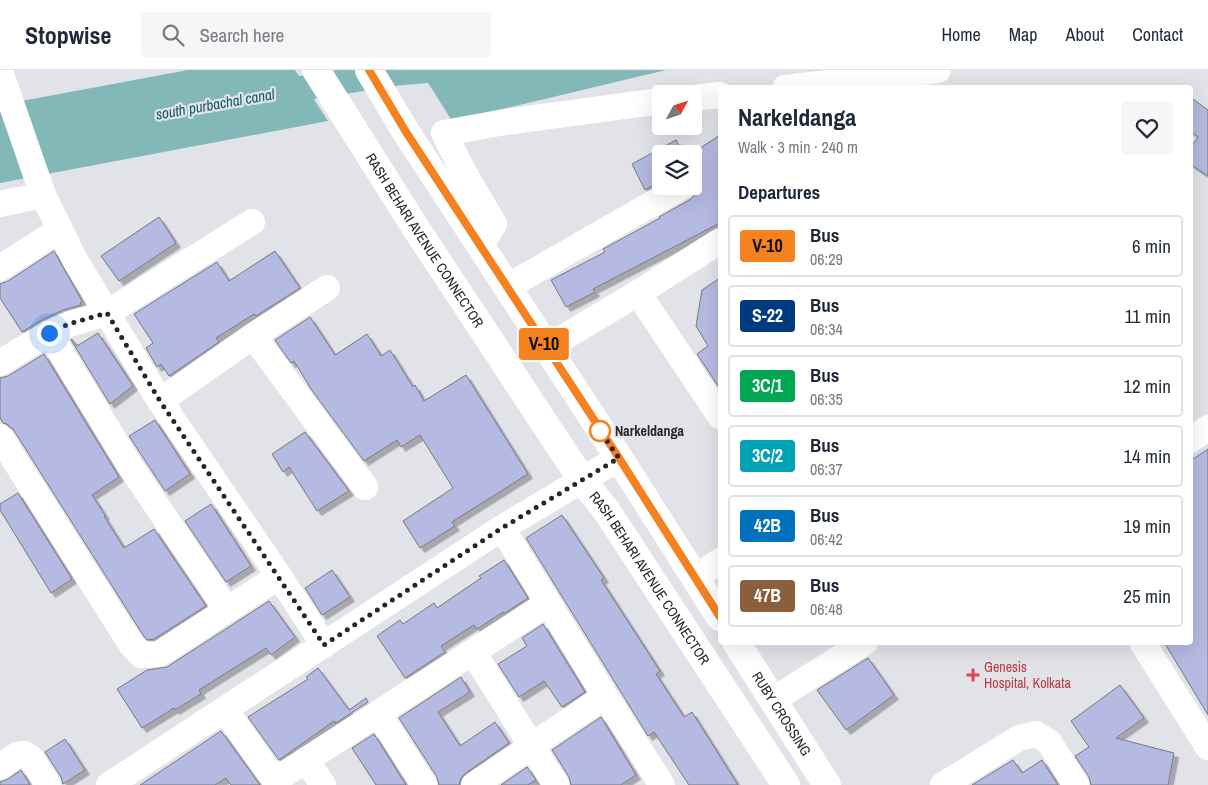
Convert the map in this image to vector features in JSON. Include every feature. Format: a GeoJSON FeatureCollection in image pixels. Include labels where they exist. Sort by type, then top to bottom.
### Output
{"type":"FeatureCollection","features":[{"type":"Feature","properties":{"kind":"main road","name":"RASH BEHARI AVENUE CONNECTOR"},"geometry":{"type":"LineString","coordinates":[[316,70],[417,230],[582,480],[606,510],[786,785]]}},
{"type":"Feature","properties":{"kind":"main road"},"geometry":{"type":"LineString","coordinates":[[369,70],[406,132],[619,458],[718,614]]}},
{"type":"Feature","properties":{"kind":"main road","name":"RUBY CROSSING"},"geometry":{"type":"LineString","coordinates":[[738,645],[827,785]]}},
{"type":"Feature","properties":{"kind":"street"},"geometry":{"type":"LineString","coordinates":[[810,85],[938,70]]}},
{"type":"Feature","properties":{"kind":"street"},"geometry":{"type":"LineString","coordinates":[[2,75],[43,195],[74,260],[160,401],[324,645]]}},
{"type":"Feature","properties":{"kind":"street"},"geometry":{"type":"LineString","coordinates":[[702,97],[718,95]]}},
{"type":"Feature","properties":{"kind":"street"},"geometry":{"type":"LineString","coordinates":[[480,246],[494,224],[444,133],[505,122],[652,102]]}},
{"type":"Feature","properties":{"kind":"street"},"geometry":{"type":"LineString","coordinates":[[0,204],[43,195]]}},
{"type":"Feature","properties":{"kind":"street"},"geometry":{"type":"LineString","coordinates":[[507,288],[667,195]]}},
{"type":"Feature","properties":{"kind":"street"},"geometry":{"type":"LineString","coordinates":[[0,363],[49,333],[69,324],[107,313],[252,222]]}},
{"type":"Feature","properties":{"kind":"street"},"geometry":{"type":"LineString","coordinates":[[0,268],[59,230]]}},
{"type":"Feature","properties":{"kind":"street"},"geometry":{"type":"LineString","coordinates":[[546,348],[718,242]]}},
{"type":"Feature","properties":{"kind":"street"},"geometry":{"type":"LineString","coordinates":[[160,401],[253,336],[327,288]]}},
{"type":"Feature","properties":{"kind":"street"},"geometry":{"type":"LineString","coordinates":[[638,293],[718,413]]}},
{"type":"Feature","properties":{"kind":"street"},"geometry":{"type":"LineString","coordinates":[[49,333],[130,466],[227,610]]}},
{"type":"Feature","properties":{"kind":"street"},"geometry":{"type":"LineString","coordinates":[[253,336],[365,487]]}},
{"type":"Feature","properties":{"kind":"street"},"geometry":{"type":"LineString","coordinates":[[1193,438],[1208,428]]}},
{"type":"Feature","properties":{"kind":"street"},"geometry":{"type":"LineString","coordinates":[[0,437],[131,644],[141,655],[159,654],[279,576]]}},
{"type":"Feature","properties":{"kind":"street"},"geometry":{"type":"LineString","coordinates":[[117,783],[502,528],[619,458]]}},
{"type":"Feature","properties":{"kind":"street"},"geometry":{"type":"LineString","coordinates":[[502,528],[605,696],[654,782]]}},
{"type":"Feature","properties":{"kind":"street"},"geometry":{"type":"LineString","coordinates":[[695,578],[718,562]]}},
{"type":"Feature","properties":{"kind":"street"},"geometry":{"type":"LineString","coordinates":[[225,710],[271,775],[277,780],[548,603]]}},
{"type":"Feature","properties":{"kind":"street"},"geometry":{"type":"LineString","coordinates":[[773,700],[860,645]]}},
{"type":"Feature","properties":{"kind":"street"},"geometry":{"type":"LineString","coordinates":[[1144,645],[1208,747]]}},
{"type":"Feature","properties":{"kind":"street"},"geometry":{"type":"LineString","coordinates":[[473,652],[556,785]]}},
{"type":"Feature","properties":{"kind":"street"},"geometry":{"type":"LineString","coordinates":[[474,785],[605,696]]}},
{"type":"Feature","properties":{"kind":"street"},"geometry":{"type":"LineString","coordinates":[[378,713],[424,785]]}},
{"type":"Feature","properties":{"kind":"street"},"geometry":{"type":"LineString","coordinates":[[943,785],[1019,738],[1036,734],[1049,742],[1076,785]]}},
{"type":"Feature","properties":{"kind":"street"},"geometry":{"type":"LineString","coordinates":[[2,760],[25,754],[31,758],[48,785]]}},
{"type":"Feature","properties":{"kind":"street"},"geometry":{"type":"LineString","coordinates":[[306,760],[323,785]]}},
{"type":"Feature","properties":{"kind":"water"},"geometry":{"type":"Polygon","coordinates":[[[188,70],[295,70],[328,121],[0,183],[0,105],[188,70]]]}},
{"type":"Feature","properties":{"kind":"water"},"geometry":{"type":"Polygon","coordinates":[[[420,70],[666,70],[452,121],[420,70]]]}},
{"type":"Feature","properties":{"kind":"building"},"geometry":{"type":"Polygon","coordinates":[[[1193,99],[1208,110],[1208,176],[1193,166],[1193,144],[1198,137],[1193,133],[1193,99]]]}},
{"type":"Feature","properties":{"kind":"building"},"geometry":{"type":"Polygon","coordinates":[[[718,136],[718,224],[593,289],[595,292],[566,307],[551,280],[605,252],[603,249],[691,199],[694,195],[702,195],[702,147],[718,136]]]}},
{"type":"Feature","properties":{"kind":"building"},"geometry":{"type":"Polygon","coordinates":[[[676,140],[678,145],[667,145],[676,140]]]}},
{"type":"Feature","properties":{"kind":"building"},"geometry":{"type":"Polygon","coordinates":[[[652,153],[652,186],[645,190],[632,164],[652,153]]]}},
{"type":"Feature","properties":{"kind":"building"},"geometry":{"type":"Polygon","coordinates":[[[159,217],[176,243],[119,281],[101,256],[159,217]]]}},
{"type":"Feature","properties":{"kind":"building"},"geometry":{"type":"Polygon","coordinates":[[[54,251],[82,301],[81,305],[63,310],[43,319],[22,332],[0,298],[0,284],[8,281],[54,251]]]}},
{"type":"Feature","properties":{"kind":"building"},"geometry":{"type":"Polygon","coordinates":[[[275,251],[300,288],[256,316],[254,314],[216,338],[219,342],[169,376],[161,364],[157,367],[146,348],[153,343],[134,314],[217,262],[229,281],[275,251]]]}},
{"type":"Feature","properties":{"kind":"building"},"geometry":{"type":"Polygon","coordinates":[[[718,279],[718,386],[697,354],[708,346],[696,326],[702,290],[718,279]]]}},
{"type":"Feature","properties":{"kind":"building"},"geometry":{"type":"Polygon","coordinates":[[[310,317],[335,355],[367,334],[381,356],[390,350],[424,401],[466,375],[528,474],[452,522],[455,526],[420,548],[403,521],[453,488],[420,435],[401,447],[397,440],[364,461],[311,389],[294,361],[291,363],[275,340],[310,317]]]}},
{"type":"Feature","properties":{"kind":"building"},"geometry":{"type":"Polygon","coordinates":[[[98,333],[133,386],[110,404],[71,340],[77,346],[98,333]]]}},
{"type":"Feature","properties":{"kind":"building"},"geometry":{"type":"Polygon","coordinates":[[[44,354],[119,477],[92,495],[124,548],[154,529],[206,606],[154,639],[147,640],[143,635],[13,429],[3,423],[0,418],[0,378],[8,376],[44,354]]]}},
{"type":"Feature","properties":{"kind":"building"},"geometry":{"type":"Polygon","coordinates":[[[155,420],[190,474],[165,491],[129,436],[155,420]]]}},
{"type":"Feature","properties":{"kind":"building"},"geometry":{"type":"Polygon","coordinates":[[[305,432],[349,491],[317,511],[289,467],[283,472],[272,454],[305,432]]]}},
{"type":"Feature","properties":{"kind":"building"},"geometry":{"type":"Polygon","coordinates":[[[1208,449],[1208,715],[1166,645],[1193,645],[1193,459],[1208,449]]]}},
{"type":"Feature","properties":{"kind":"building"},"geometry":{"type":"Polygon","coordinates":[[[18,493],[72,579],[51,593],[0,510],[0,504],[18,493]]]}},
{"type":"Feature","properties":{"kind":"building"},"geometry":{"type":"Polygon","coordinates":[[[211,504],[251,566],[226,582],[185,521],[211,504]]]}},
{"type":"Feature","properties":{"kind":"building"},"geometry":{"type":"Polygon","coordinates":[[[562,515],[604,578],[601,580],[660,671],[656,674],[684,717],[692,712],[738,785],[689,785],[654,732],[648,736],[526,538],[562,515]]]}},
{"type":"Feature","properties":{"kind":"building"},"geometry":{"type":"Polygon","coordinates":[[[504,560],[528,598],[477,629],[474,625],[441,646],[445,652],[405,678],[377,636],[400,620],[403,624],[434,603],[437,608],[481,578],[479,576],[504,560]]]}},
{"type":"Feature","properties":{"kind":"building"},"geometry":{"type":"Polygon","coordinates":[[[332,570],[350,597],[322,615],[305,588],[332,570]]]}},
{"type":"Feature","properties":{"kind":"building"},"geometry":{"type":"Polygon","coordinates":[[[269,601],[295,637],[271,655],[266,648],[199,690],[201,694],[142,728],[117,689],[147,670],[167,667],[269,601]]]}},
{"type":"Feature","properties":{"kind":"building"},"geometry":{"type":"Polygon","coordinates":[[[543,624],[585,692],[562,707],[544,681],[519,697],[498,664],[527,646],[522,638],[543,624]]]}},
{"type":"Feature","properties":{"kind":"building"},"geometry":{"type":"Polygon","coordinates":[[[868,658],[894,695],[846,730],[817,690],[868,658]]]}},
{"type":"Feature","properties":{"kind":"building"},"geometry":{"type":"Polygon","coordinates":[[[318,668],[349,710],[366,698],[368,702],[336,723],[334,721],[279,760],[248,717],[308,679],[306,677],[318,668]]]}},
{"type":"Feature","properties":{"kind":"building"},"geometry":{"type":"Polygon","coordinates":[[[461,677],[470,692],[438,712],[460,746],[495,722],[509,743],[466,773],[461,778],[459,785],[439,785],[437,777],[399,718],[461,677]]]}},
{"type":"Feature","properties":{"kind":"building"},"geometry":{"type":"Polygon","coordinates":[[[1120,685],[1144,718],[1116,738],[1174,753],[1168,785],[1091,785],[1089,777],[1075,756],[1089,747],[1071,721],[1120,685]]]}},
{"type":"Feature","properties":{"kind":"building"},"geometry":{"type":"Polygon","coordinates":[[[601,717],[636,775],[621,785],[571,785],[569,777],[552,750],[601,717]]]}},
{"type":"Feature","properties":{"kind":"building"},"geometry":{"type":"Polygon","coordinates":[[[221,731],[260,785],[231,785],[226,778],[215,785],[140,785],[221,731]]]}},
{"type":"Feature","properties":{"kind":"building"},"geometry":{"type":"Polygon","coordinates":[[[374,734],[406,785],[376,785],[352,748],[374,734]]]}},
{"type":"Feature","properties":{"kind":"building"},"geometry":{"type":"Polygon","coordinates":[[[65,739],[85,770],[63,784],[61,777],[45,752],[65,739]]]}},
{"type":"Feature","properties":{"kind":"building"},"geometry":{"type":"Polygon","coordinates":[[[1013,760],[1022,773],[1042,760],[1058,785],[972,785],[1013,760]]]}},
{"type":"Feature","properties":{"kind":"building"},"geometry":{"type":"Polygon","coordinates":[[[527,767],[536,780],[528,785],[501,785],[527,767]]]}},
{"type":"Feature","properties":{"kind":"building"},"geometry":{"type":"Polygon","coordinates":[[[21,770],[30,785],[0,785],[0,782],[21,770]]]}},
{"type":"Feature","properties":{"kind":"waterway","name":"south purbachal canal"},"geometry":{"type":"LineString","coordinates":[[272,93],[398,73],[432,70]]}},
{"type":"Feature","properties":{"kind":"bus line","name":"V-10"},"geometry":{"type":"LineString","coordinates":[[369,70],[406,132],[619,458],[718,614]]}},
{"type":"Feature","properties":{"kind":"place","name":"Narkeldanga"},"geometry":{"type":"Point","coordinates":[600,431]}},
{"type":"Feature","properties":{"kind":"place","name":"Genesis Hospital, Kolkata"},"geometry":{"type":"Point","coordinates":[973,675]}},
{"type":"Feature","properties":{"kind":"route"},"geometry":{"type":"LineString","coordinates":[[49,333],[69,324],[107,313],[160,401],[324,645],[502,528],[619,458],[600,431]]}}]}
